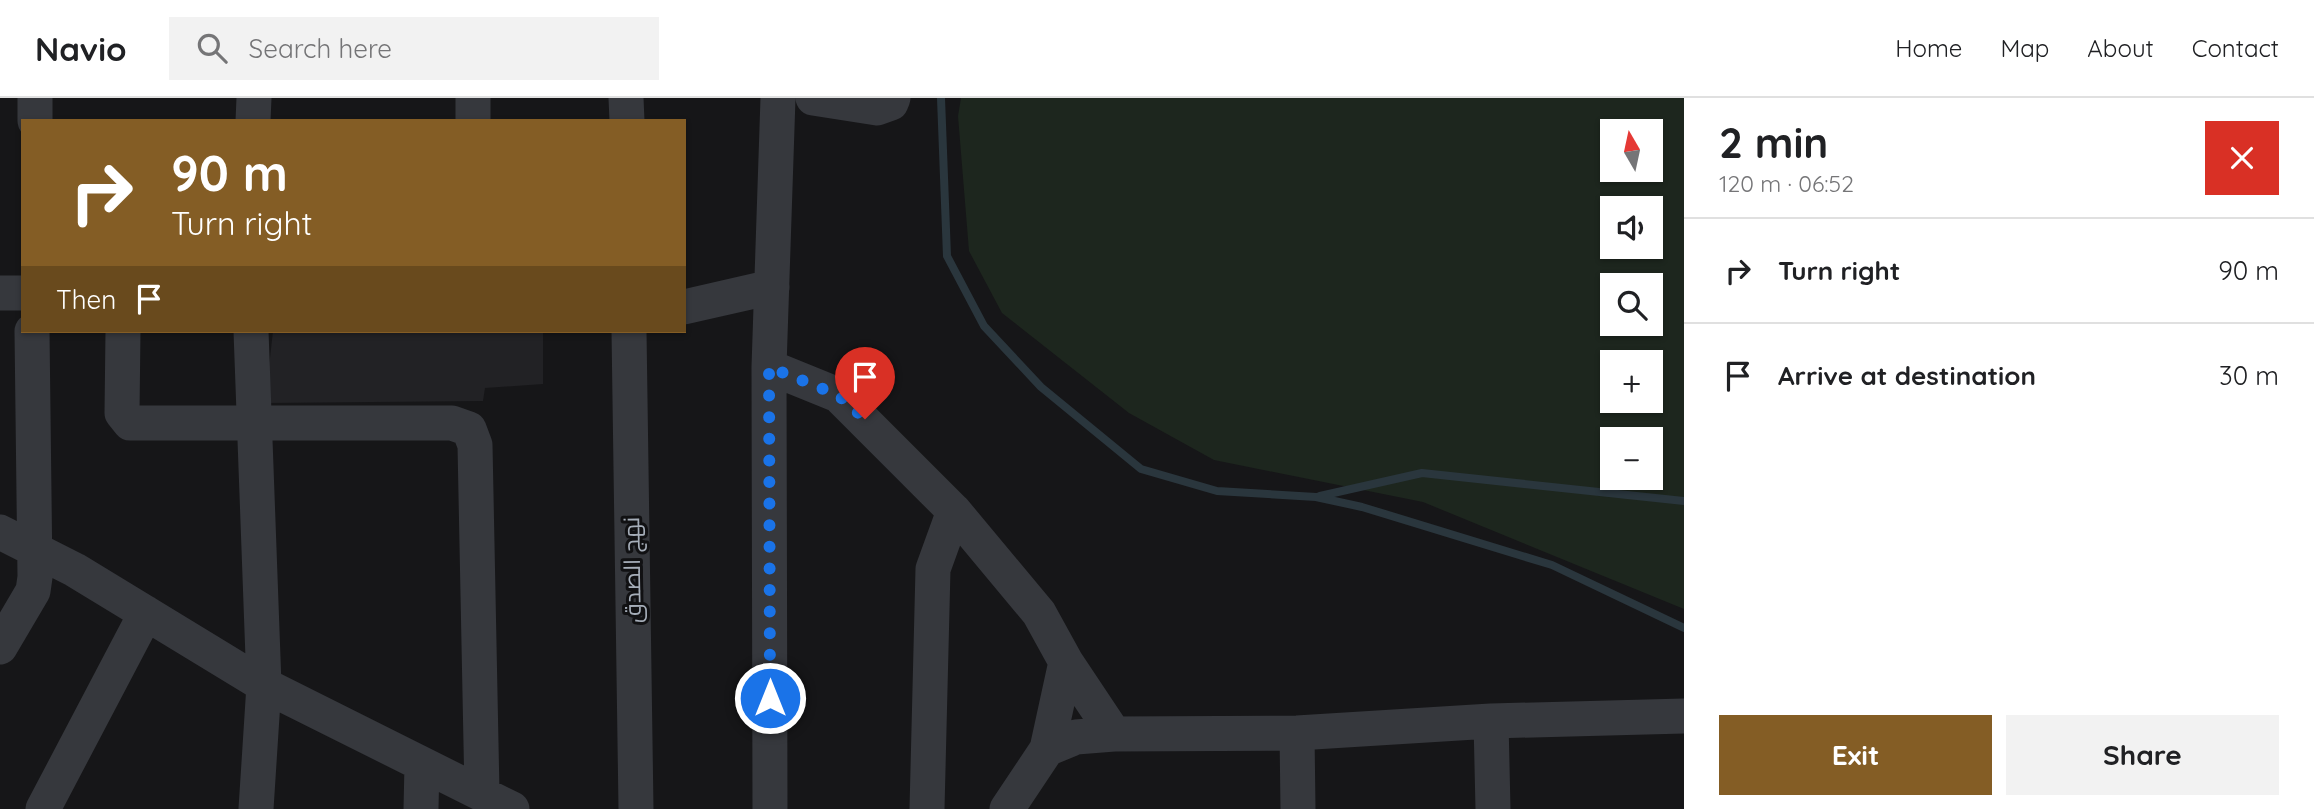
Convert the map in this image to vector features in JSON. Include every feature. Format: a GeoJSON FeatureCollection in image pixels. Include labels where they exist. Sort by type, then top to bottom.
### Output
{"type":"FeatureCollection","features":[{"type":"Feature","properties":{"kind":"street"},"geometry":{"type":"LineString","coordinates":[[35,98],[35,119]]}},
{"type":"Feature","properties":{"kind":"street"},"geometry":{"type":"LineString","coordinates":[[253,119],[254,98]]}},
{"type":"Feature","properties":{"kind":"street"},"geometry":{"type":"LineString","coordinates":[[473,98],[473,119]]}},
{"type":"Feature","properties":{"kind":"street"},"geometry":{"type":"LineString","coordinates":[[626,98],[626,119]]}},
{"type":"Feature","properties":{"kind":"street"},"geometry":{"type":"LineString","coordinates":[[770,809],[769,367],[778,98]]}},
{"type":"Feature","properties":{"kind":"street"},"geometry":{"type":"LineString","coordinates":[[813,98],[877,108],[891,103],[893,98]]}},
{"type":"Feature","properties":{"kind":"street"},"geometry":{"type":"LineString","coordinates":[[686,307],[772,287]]}},
{"type":"Feature","properties":{"kind":"street"},"geometry":{"type":"LineString","coordinates":[[0,293],[21,293]]}},
{"type":"Feature","properties":{"kind":"street"},"geometry":{"type":"LineString","coordinates":[[0,647],[33,591],[35,552],[32,333]]}},
{"type":"Feature","properties":{"kind":"street"},"geometry":{"type":"LineString","coordinates":[[123,333],[122,413],[130,423],[452,423],[461,424],[474,436],[482,793]]}},
{"type":"Feature","properties":{"kind":"street"},"geometry":{"type":"LineString","coordinates":[[251,333],[264,685],[256,809]]}},
{"type":"Feature","properties":{"kind":"street","name":"نهج الصدق"},"geometry":{"type":"LineString","coordinates":[[629,333],[636,809]]}},
{"type":"Feature","properties":{"kind":"street"},"geometry":{"type":"LineString","coordinates":[[769,367],[838,395],[954,511],[1039,613],[1066,662],[1114,734]]}},
{"type":"Feature","properties":{"kind":"street"},"geometry":{"type":"LineString","coordinates":[[927,809],[933,569],[954,511]]}},
{"type":"Feature","properties":{"kind":"street"},"geometry":{"type":"LineString","coordinates":[[0,532],[75,570],[264,685],[512,809]]}},
{"type":"Feature","properties":{"kind":"street"},"geometry":{"type":"LineString","coordinates":[[43,809],[146,613]]}},
{"type":"Feature","properties":{"kind":"street"},"geometry":{"type":"LineString","coordinates":[[1007,809],[1047,749],[1066,662]]}},
{"type":"Feature","properties":{"kind":"street"},"geometry":{"type":"LineString","coordinates":[[1047,749],[1076,737],[1114,734],[1297,733],[1491,721],[1684,716]]}},
{"type":"Feature","properties":{"kind":"street"},"geometry":{"type":"LineString","coordinates":[[1491,721],[1493,809]]}},
{"type":"Feature","properties":{"kind":"street"},"geometry":{"type":"LineString","coordinates":[[1297,733],[1298,809]]}},
{"type":"Feature","properties":{"kind":"street"},"geometry":{"type":"LineString","coordinates":[[421,809],[422,764]]}},
{"type":"Feature","properties":{"kind":"shaded area"},"geometry":{"type":"Polygon","coordinates":[[[961,98],[1684,98],[1684,609],[1423,502],[1214,460],[1129,413],[1002,313],[969,251],[958,116],[961,98]]]}},
{"type":"Feature","properties":{"kind":"shaded area"},"geometry":{"type":"Polygon","coordinates":[[[273,333],[543,333],[543,384],[485,388],[483,401],[265,403],[273,333]]]}},
{"type":"Feature","properties":{"kind":"waterway"},"geometry":{"type":"LineString","coordinates":[[941,98],[947,256],[984,326],[1041,387],[1141,469],[1217,491],[1316,497],[1362,507],[1552,565],[1684,628]]}},
{"type":"Feature","properties":{"kind":"waterway"},"geometry":{"type":"LineString","coordinates":[[1320,496],[1422,473],[1684,501]]}},
{"type":"Feature","properties":{"kind":"route"},"geometry":{"type":"LineString","coordinates":[[770,698],[769,367],[838,395],[865,419]]}}]}
